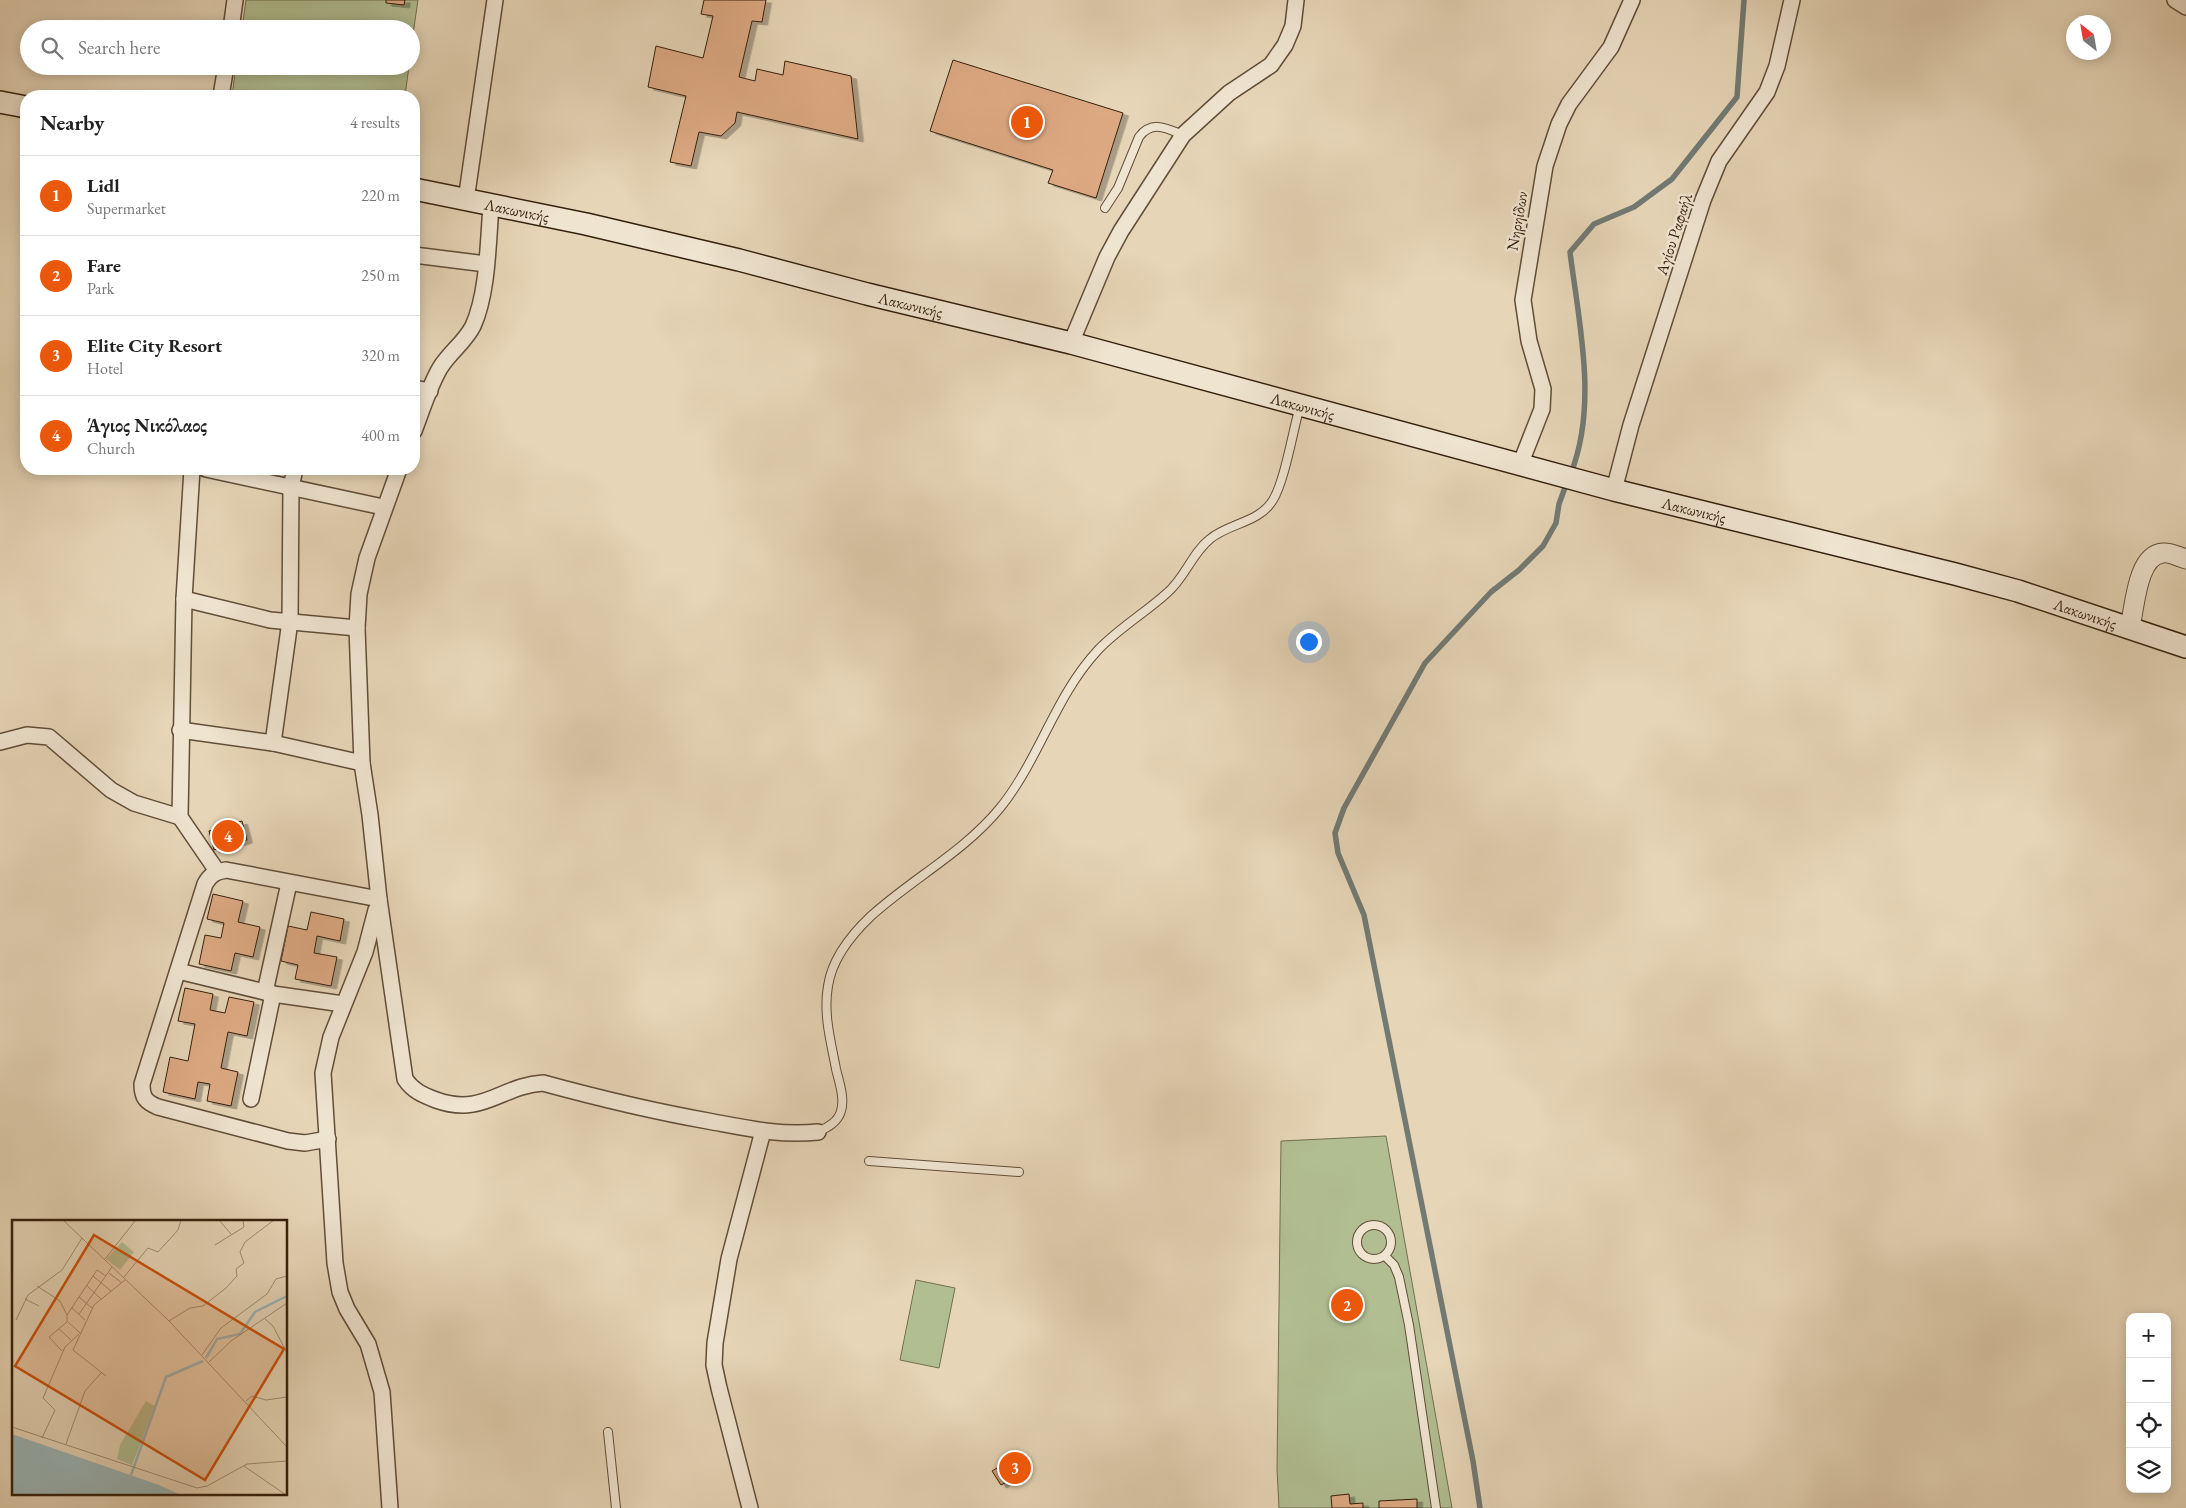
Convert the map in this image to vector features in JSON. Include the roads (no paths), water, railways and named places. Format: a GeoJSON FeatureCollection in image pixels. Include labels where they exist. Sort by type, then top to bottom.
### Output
{"type":"FeatureCollection","features":[{"type":"Feature","properties":{"kind":"main road"},"geometry":{"type":"LineString","coordinates":[[0,102],[20,106]]}},
{"type":"Feature","properties":{"kind":"main road","name":"Λακωνικής"},"geometry":{"type":"LineString","coordinates":[[420,190],[586,224],[1071,343],[1614,490],[1955,574],[2130,627],[2186,647]]}},
{"type":"Feature","properties":{"kind":"street"},"geometry":{"type":"LineString","coordinates":[[232,20],[235,0]]}},
{"type":"Feature","properties":{"kind":"street"},"geometry":{"type":"LineString","coordinates":[[466,200],[495,0]]}},
{"type":"Feature","properties":{"kind":"street"},"geometry":{"type":"LineString","coordinates":[[1071,343],[1107,257],[1183,135],[1229,93],[1271,65],[1285,45],[1293,26],[1296,0]]}},
{"type":"Feature","properties":{"kind":"street","name":"Νηρηίδων"},"geometry":{"type":"LineString","coordinates":[[1523,466],[1542,410],[1543,389],[1528,342],[1523,300],[1545,166],[1559,124],[1570,104],[1611,47],[1632,0]]}},
{"type":"Feature","properties":{"kind":"street","name":"Αγίου Ραφαήλ"},"geometry":{"type":"LineString","coordinates":[[1614,490],[1631,425],[1703,200],[1719,162],[1767,92],[1777,66],[1792,0]]}},
{"type":"Feature","properties":{"kind":"street"},"geometry":{"type":"LineString","coordinates":[[2175,0],[2186,7]]}},
{"type":"Feature","properties":{"kind":"street"},"geometry":{"type":"LineString","coordinates":[[223,90],[225,75]]}},
{"type":"Feature","properties":{"kind":"street"},"geometry":{"type":"LineString","coordinates":[[420,416],[448,355],[463,340],[472,326],[479,309],[486,264],[491,206]]}},
{"type":"Feature","properties":{"kind":"street"},"geometry":{"type":"LineString","coordinates":[[420,255],[486,264]]}},
{"type":"Feature","properties":{"kind":"street"},"geometry":{"type":"LineString","coordinates":[[420,389],[430,391]]}},
{"type":"Feature","properties":{"kind":"street"},"geometry":{"type":"LineString","coordinates":[[192,475],[184,599],[180,730],[180,817],[217,872]]}},
{"type":"Feature","properties":{"kind":"street"},"geometry":{"type":"LineString","coordinates":[[234,475],[384,508]]}},
{"type":"Feature","properties":{"kind":"street"},"geometry":{"type":"LineString","coordinates":[[273,743],[290,621],[290,487],[293,475]]}},
{"type":"Feature","properties":{"kind":"street"},"geometry":{"type":"LineString","coordinates":[[397,475],[367,558],[359,594],[357,628],[362,763],[370,815],[378,899],[405,1079],[411,1088],[422,1095],[458,1105],[478,1104],[523,1085],[543,1083],[637,1108],[763,1131],[791,1134],[818,1132]]}},
{"type":"Feature","properties":{"kind":"street"},"geometry":{"type":"LineString","coordinates":[[2130,627],[2143,567],[2152,556],[2165,552],[2186,559]]}},
{"type":"Feature","properties":{"kind":"street"},"geometry":{"type":"LineString","coordinates":[[184,599],[270,620],[357,628]]}},
{"type":"Feature","properties":{"kind":"street"},"geometry":{"type":"LineString","coordinates":[[180,730],[273,743],[362,763]]}},
{"type":"Feature","properties":{"kind":"street"},"geometry":{"type":"LineString","coordinates":[[0,742],[27,735],[48,737],[111,790],[134,803],[180,817]]}},
{"type":"Feature","properties":{"kind":"street"},"geometry":{"type":"LineString","coordinates":[[328,1139],[305,1143],[288,1141],[147,1102],[142,1094],[142,1084],[205,884],[210,876],[226,870],[378,899]]}},
{"type":"Feature","properties":{"kind":"street"},"geometry":{"type":"LineString","coordinates":[[251,1099],[289,883]]}},
{"type":"Feature","properties":{"kind":"street"},"geometry":{"type":"LineString","coordinates":[[378,899],[372,933],[343,1004],[326,1055],[324,1073],[335,1263],[340,1292],[347,1309],[368,1344],[380,1383],[390,1508]]}},
{"type":"Feature","properties":{"kind":"street"},"geometry":{"type":"LineString","coordinates":[[178,971],[269,993],[343,1004]]}},
{"type":"Feature","properties":{"kind":"street"},"geometry":{"type":"LineString","coordinates":[[750,1508],[714,1365],[715,1343],[729,1258],[763,1131]]}},
{"type":"Feature","properties":{"kind":"lane"},"geometry":{"type":"LineString","coordinates":[[1105,208],[1118,188],[1139,137],[1144,130],[1153,126],[1161,126],[1183,135]]}},
{"type":"Feature","properties":{"kind":"lane"},"geometry":{"type":"LineString","coordinates":[[818,1132],[832,1125],[841,1112],[842,1097],[829,1032],[827,1000],[828,985],[836,961],[850,938],[891,899],[980,830],[1001,807],[1018,782],[1084,666],[1100,648],[1167,594],[1180,580],[1200,548],[1211,538],[1264,511],[1273,500],[1278,486],[1300,406]]}},
{"type":"Feature","properties":{"kind":"lane"},"geometry":{"type":"LineString","coordinates":[[868,1161],[1019,1172]]}},
{"type":"Feature","properties":{"kind":"lane"},"geometry":{"type":"LineString","coordinates":[[1368,1226],[1380,1226],[1389,1234],[1391,1246],[1385,1256],[1374,1260],[1362,1255],[1357,1245],[1359,1233],[1368,1226]]}},
{"type":"Feature","properties":{"kind":"lane"},"geometry":{"type":"LineString","coordinates":[[1385,1256],[1394,1265],[1399,1277],[1409,1325],[1436,1508]]}},
{"type":"Feature","properties":{"kind":"lane"},"geometry":{"type":"LineString","coordinates":[[608,1432],[616,1508]]}},
{"type":"Feature","properties":{"kind":"waterway"},"geometry":{"type":"LineString","coordinates":[[1571,473],[1579,447],[1584,419],[1585,392],[1581,335],[1570,252],[1594,224],[1634,207],[1672,179],[1737,97],[1744,0]]}},
{"type":"Feature","properties":{"kind":"waterway"},"geometry":{"type":"LineString","coordinates":[[1480,1508],[1473,1461],[1364,915],[1338,853],[1335,833],[1344,808],[1425,663],[1491,592],[1519,570],[1543,546],[1556,523],[1559,504],[1567,482]]}},
{"type":"Feature","properties":{"kind":"place","name":"Lidl"},"geometry":{"type":"Point","coordinates":[1027,122]}},
{"type":"Feature","properties":{"kind":"place","name":"Άγιος Νικόλαος"},"geometry":{"type":"Point","coordinates":[228,836]}},
{"type":"Feature","properties":{"kind":"place","name":"Fare"},"geometry":{"type":"Point","coordinates":[1347,1305]}},
{"type":"Feature","properties":{"kind":"place","name":"Elite City Resort"},"geometry":{"type":"Point","coordinates":[1015,1468]}}]}
